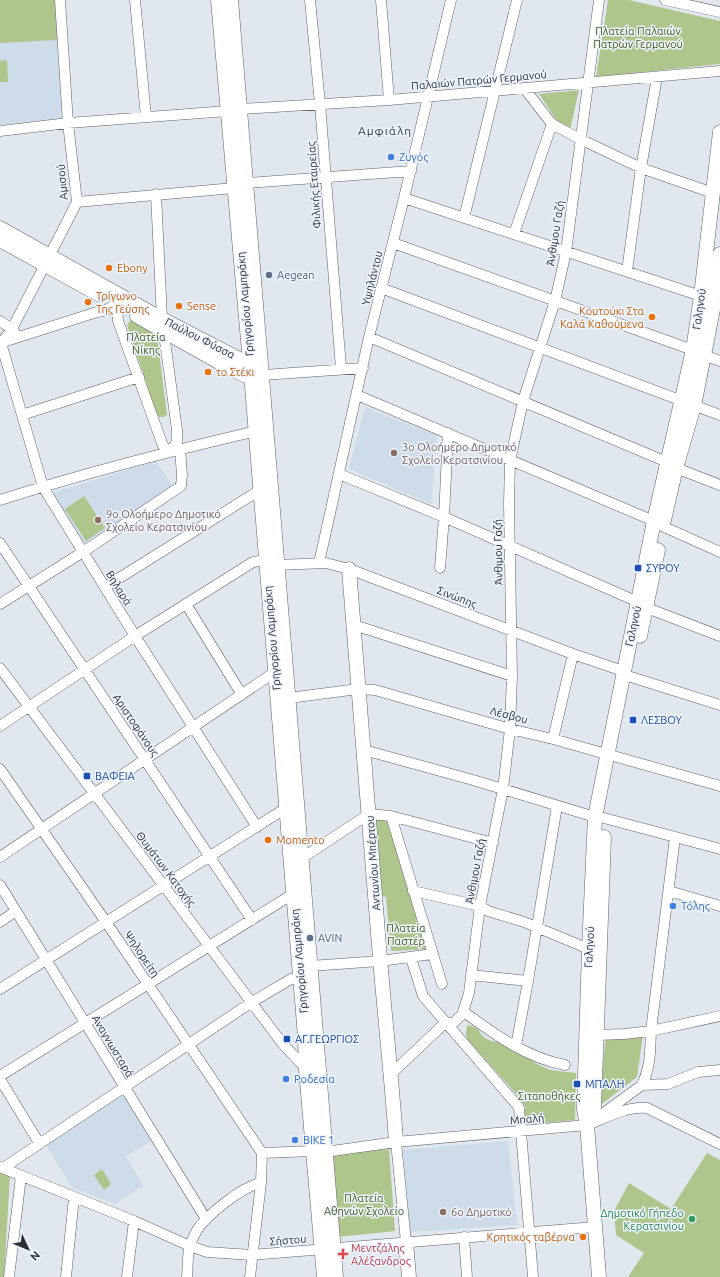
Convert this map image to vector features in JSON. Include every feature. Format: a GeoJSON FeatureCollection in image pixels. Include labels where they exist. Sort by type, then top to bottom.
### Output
{"type":"FeatureCollection","features":[{"type":"Feature","properties":{"kind":"street","name":"Αμισού"},"geometry":{"type":"LineString","coordinates":[[0,343],[12,329],[77,202],[68,123],[60,0]]}},
{"type":"Feature","properties":{"kind":"street"},"geometry":{"type":"LineString","coordinates":[[135,0],[146,117]]}},
{"type":"Feature","properties":{"kind":"street","name":"Γρηγορίου Λαμπράκη"},"geometry":{"type":"LineString","coordinates":[[218,0],[234,110],[272,563],[289,698],[319,1079],[320,1151],[328,1248],[336,1277]]}},
{"type":"Feature","properties":{"kind":"street","name":"Γρηγορίου Λαμπράκη"},"geometry":{"type":"LineString","coordinates":[[231,0],[234,110]]}},
{"type":"Feature","properties":{"kind":"street","name":"Φιλικής Εταιρείας"},"geometry":{"type":"LineString","coordinates":[[310,0],[320,104],[341,368]]}},
{"type":"Feature","properties":{"kind":"street"},"geometry":{"type":"LineString","coordinates":[[381,0],[389,100]]}},
{"type":"Feature","properties":{"kind":"street","name":"Υψηλάντου"},"geometry":{"type":"LineString","coordinates":[[319,563],[369,337],[411,171],[451,0]]}},
{"type":"Feature","properties":{"kind":"street"},"geometry":{"type":"LineString","coordinates":[[464,218],[517,0]]}},
{"type":"Feature","properties":{"kind":"street","name":"Άνθιμου Γαζή"},"geometry":{"type":"LineString","coordinates":[[464,1012],[469,993],[480,906],[503,789],[510,729],[512,676],[509,504],[510,461],[523,401],[555,301],[566,252],[599,0]]}},
{"type":"Feature","properties":{"kind":"street"},"geometry":{"type":"LineString","coordinates":[[665,0],[720,12]]}},
{"type":"Feature","properties":{"kind":"street","name":"Παλαιών Πατρών Γερμανού"},"geometry":{"type":"LineString","coordinates":[[0,131],[68,123],[389,100],[720,71]]}},
{"type":"Feature","properties":{"kind":"street"},"geometry":{"type":"LineString","coordinates":[[627,271],[641,168],[657,77]]}},
{"type":"Feature","properties":{"kind":"street"},"geometry":{"type":"LineString","coordinates":[[524,88],[552,124],[641,168],[713,193]]}},
{"type":"Feature","properties":{"kind":"street"},"geometry":{"type":"LineString","coordinates":[[514,234],[552,124]]}},
{"type":"Feature","properties":{"kind":"street","name":"Γαληνού"},"geometry":{"type":"LineString","coordinates":[[672,465],[694,406],[701,296],[720,132]]}},
{"type":"Feature","properties":{"kind":"street"},"geometry":{"type":"LineString","coordinates":[[77,202],[241,185],[411,171]]}},
{"type":"Feature","properties":{"kind":"street","name":"Γρηγορίου Λαμπράκη"},"geometry":{"type":"LineString","coordinates":[[241,185],[248,338],[255,372],[256,431],[260,490],[272,563],[275,672],[306,1070],[320,1151]]}},
{"type":"Feature","properties":{"kind":"street"},"geometry":{"type":"LineString","coordinates":[[0,604],[83,552],[181,486],[182,475],[175,450],[177,430],[158,324],[156,194]]}},
{"type":"Feature","properties":{"kind":"street"},"geometry":{"type":"LineString","coordinates":[[404,198],[701,296]]}},
{"type":"Feature","properties":{"kind":"street","name":"Παύλου Φύσσα"},"geometry":{"type":"LineString","coordinates":[[0,228],[48,260],[119,300],[231,369],[255,372]]}},
{"type":"Feature","properties":{"kind":"street","name":"Παύλου Φύσσα"},"geometry":{"type":"LineString","coordinates":[[0,240],[48,260]]}},
{"type":"Feature","properties":{"kind":"street"},"geometry":{"type":"LineString","coordinates":[[393,243],[720,361]]}},
{"type":"Feature","properties":{"kind":"street","name":"Γαληνού"},"geometry":{"type":"LineString","coordinates":[[599,1277],[587,1125],[584,1109],[584,1083],[589,948],[600,817],[612,755],[625,718],[627,674],[658,523],[672,465],[681,400],[717,304],[720,254]]}},
{"type":"Feature","properties":{"kind":"street"},"geometry":{"type":"LineString","coordinates":[[381,288],[720,415]]}},
{"type":"Feature","properties":{"kind":"street"},"geometry":{"type":"LineString","coordinates":[[119,300],[118,321],[163,446],[175,450]]}},
{"type":"Feature","properties":{"kind":"street"},"geometry":{"type":"LineString","coordinates":[[0,343],[98,312],[105,312],[119,300]]}},
{"type":"Feature","properties":{"kind":"street"},"geometry":{"type":"LineString","coordinates":[[0,322],[12,329],[18,337]]}},
{"type":"Feature","properties":{"kind":"street","name":"Παύλου Φύσσα"},"geometry":{"type":"LineString","coordinates":[[158,324],[224,352],[255,372]]}},
{"type":"Feature","properties":{"kind":"street"},"geometry":{"type":"LineString","coordinates":[[369,337],[720,485]]}},
{"type":"Feature","properties":{"kind":"street"},"geometry":{"type":"LineString","coordinates":[[224,352],[248,338]]}},
{"type":"Feature","properties":{"kind":"street","name":"Βηλαρά"},"geometry":{"type":"LineString","coordinates":[[0,343],[43,487],[135,636],[257,827]]}},
{"type":"Feature","properties":{"kind":"street"},"geometry":{"type":"LineString","coordinates":[[255,372],[363,368]]}},
{"type":"Feature","properties":{"kind":"street"},"geometry":{"type":"LineString","coordinates":[[22,415],[139,377]]}},
{"type":"Feature","properties":{"kind":"street"},"geometry":{"type":"LineString","coordinates":[[357,395],[510,461],[583,490],[720,552]]}},
{"type":"Feature","properties":{"kind":"street"},"geometry":{"type":"LineString","coordinates":[[0,500],[175,450],[256,431]]}},
{"type":"Feature","properties":{"kind":"street"},"geometry":{"type":"LineString","coordinates":[[440,568],[448,433]]}},
{"type":"Feature","properties":{"kind":"street"},"geometry":{"type":"LineString","coordinates":[[339,474],[444,517],[642,605],[720,636]]}},
{"type":"Feature","properties":{"kind":"street"},"geometry":{"type":"LineString","coordinates":[[105,587],[260,490]]}},
{"type":"Feature","properties":{"kind":"street","name":"Αριστοφάνους"},"geometry":{"type":"LineString","coordinates":[[0,544],[252,920]]}},
{"type":"Feature","properties":{"kind":"street","name":"Σινώπης"},"geometry":{"type":"LineString","coordinates":[[0,726],[85,671],[135,636],[253,562],[326,563],[349,569],[627,674],[720,705]]}},
{"type":"Feature","properties":{"kind":"street","name":"Αντωνίου Μπέρτου"},"geometry":{"type":"LineString","coordinates":[[349,569],[380,961],[392,1073],[396,1142],[408,1277]]}},
{"type":"Feature","properties":{"kind":"street"},"geometry":{"type":"LineString","coordinates":[[186,604],[242,694]]}},
{"type":"Feature","properties":{"kind":"street"},"geometry":{"type":"LineString","coordinates":[[354,625],[512,676]]}},
{"type":"Feature","properties":{"kind":"street"},"geometry":{"type":"LineString","coordinates":[[553,739],[573,654]]}},
{"type":"Feature","properties":{"kind":"street","name":"Θυμάτων Κατοχής"},"geometry":{"type":"LineString","coordinates":[[0,668],[282,1043],[306,1070],[319,1079]]}},
{"type":"Feature","properties":{"kind":"street"},"geometry":{"type":"LineString","coordinates":[[0,857],[194,728],[275,672]]}},
{"type":"Feature","properties":{"kind":"street","name":"Λέσβου"},"geometry":{"type":"LineString","coordinates":[[289,698],[358,689],[375,690],[510,729],[612,755],[720,786]]}},
{"type":"Feature","properties":{"kind":"street"},"geometry":{"type":"LineString","coordinates":[[364,750],[503,789],[557,806],[720,849]]}},
{"type":"Feature","properties":{"kind":"street","name":"Ψηλορείτη"},"geometry":{"type":"LineString","coordinates":[[0,769],[106,922],[262,1153]]}},
{"type":"Feature","properties":{"kind":"street"},"geometry":{"type":"LineString","coordinates":[[516,1046],[557,806]]}},
{"type":"Feature","properties":{"kind":"street"},"geometry":{"type":"LineString","coordinates":[[0,989],[286,808]]}},
{"type":"Feature","properties":{"kind":"street"},"geometry":{"type":"LineString","coordinates":[[302,858],[369,814],[391,816],[493,843]]}},
{"type":"Feature","properties":{"kind":"street"},"geometry":{"type":"LineString","coordinates":[[391,816],[442,984]]}},
{"type":"Feature","properties":{"kind":"street","name":"Γαληνού"},"geometry":{"type":"LineString","coordinates":[[587,1125],[594,1107],[597,1035],[600,817]]}},
{"type":"Feature","properties":{"kind":"street"},"geometry":{"type":"LineString","coordinates":[[587,1125],[642,1085],[648,1073],[651,1031],[675,837]]}},
{"type":"Feature","properties":{"kind":"street","name":"Αναγνωσταρά"},"geometry":{"type":"LineString","coordinates":[[0,885],[206,1219]]}},
{"type":"Feature","properties":{"kind":"street"},"geometry":{"type":"LineString","coordinates":[[413,891],[480,906],[589,948]]}},
{"type":"Feature","properties":{"kind":"street"},"geometry":{"type":"LineString","coordinates":[[669,891],[720,906]]}},
{"type":"Feature","properties":{"kind":"street"},"geometry":{"type":"LineString","coordinates":[[39,1143],[0,1078],[293,894]]}},
{"type":"Feature","properties":{"kind":"street"},"geometry":{"type":"LineString","coordinates":[[0,922],[16,912]]}},
{"type":"Feature","properties":{"kind":"street"},"geometry":{"type":"LineString","coordinates":[[310,966],[411,958],[432,954]]}},
{"type":"Feature","properties":{"kind":"street"},"geometry":{"type":"LineString","coordinates":[[411,958],[423,996],[519,1108],[533,1277]]}},
{"type":"Feature","properties":{"kind":"street"},"geometry":{"type":"LineString","coordinates":[[471,975],[528,981]]}},
{"type":"Feature","properties":{"kind":"street"},"geometry":{"type":"LineString","coordinates":[[2,1168],[252,1002],[291,979],[300,978]]}},
{"type":"Feature","properties":{"kind":"street"},"geometry":{"type":"LineString","coordinates":[[392,1073],[445,1023],[453,1023],[458,1020],[464,1012],[504,1041],[553,1063],[565,1065]]}},
{"type":"Feature","properties":{"kind":"street"},"geometry":{"type":"LineString","coordinates":[[597,1035],[651,1031],[720,1016]]}},
{"type":"Feature","properties":{"kind":"street"},"geometry":{"type":"LineString","coordinates":[[642,1085],[668,1084],[698,1072],[720,1070]]}},
{"type":"Feature","properties":{"kind":"street","name":"Μπαλή"},"geometry":{"type":"LineString","coordinates":[[262,1153],[320,1151],[396,1142],[587,1125],[638,1107],[647,1108],[720,1144]]}},
{"type":"Feature","properties":{"kind":"street"},"geometry":{"type":"LineString","coordinates":[[250,1277],[261,1183],[262,1153]]}},
{"type":"Feature","properties":{"kind":"street","name":"Σήστου"},"geometry":{"type":"LineString","coordinates":[[2,1168],[207,1252],[252,1256],[328,1248],[595,1227]]}},
{"type":"Feature","properties":{"kind":"street"},"geometry":{"type":"LineString","coordinates":[[9,1277],[21,1176]]}},
{"type":"Feature","properties":{"kind":"street"},"geometry":{"type":"LineString","coordinates":[[187,1277],[190,1246],[197,1230],[206,1219],[229,1200],[254,1184],[261,1183]]}},
{"type":"Feature","properties":{"kind":"street"},"geometry":{"type":"LineString","coordinates":[[66,1277],[74,1197]]}},
{"type":"Feature","properties":{"kind":"street"},"geometry":{"type":"LineString","coordinates":[[127,1277],[134,1221]]}},
{"type":"Feature","properties":{"kind":"street"},"geometry":{"type":"LineString","coordinates":[[464,1237],[467,1277]]}},
{"type":"Feature","properties":{"kind":"street","name":"Γρηγορίου Λαμπράκη"},"geometry":{"type":"LineString","coordinates":[[324,1277],[328,1248]]}},
{"type":"Feature","properties":{"kind":"shaded area"},"geometry":{"type":"Polygon","coordinates":[[[58,40],[65,118],[0,125],[0,43],[58,40]]]}},
{"type":"Feature","properties":{"kind":"shaded area","name":"3ο Ολοήμερο Δημοτικό Σχολείο Κερατσινίου"},"geometry":{"type":"Polygon","coordinates":[[[365,407],[437,436],[431,504],[349,469],[365,407]]]}},
{"type":"Feature","properties":{"kind":"shaded area","name":"9ο Ολοήμερο Δημοτικό Σχολείο Κερατσινίου"},"geometry":{"type":"Polygon","coordinates":[[[156,461],[174,488],[87,547],[52,493],[156,461]]]}},
{"type":"Feature","properties":{"kind":"shaded area"},"geometry":{"type":"Polygon","coordinates":[[[125,1093],[153,1140],[126,1156],[143,1186],[115,1204],[72,1188],[45,1143],[125,1093]]]}},
{"type":"Feature","properties":{"kind":"shaded area"},"geometry":{"type":"Polygon","coordinates":[[[508,1141],[517,1225],[410,1232],[403,1150],[508,1141]]]}},
{"type":"Feature","properties":{"kind":"green space"},"geometry":{"type":"Polygon","coordinates":[[[0,0],[55,0],[58,40],[0,43],[0,0]]]}},
{"type":"Feature","properties":{"kind":"green space","name":"Πλατεία Παλαιών Πατρών Γερμανού"},"geometry":{"type":"Polygon","coordinates":[[[608,0],[629,0],[720,21],[720,64],[596,77],[608,0]]]}},
{"type":"Feature","properties":{"kind":"green space"},"geometry":{"type":"Polygon","coordinates":[[[7,60],[8,82],[0,82],[0,61],[7,60]]]}},
{"type":"Feature","properties":{"kind":"green space"},"geometry":{"type":"Polygon","coordinates":[[[579,90],[570,130],[558,122],[539,94],[579,90]]]}},
{"type":"Feature","properties":{"kind":"green space","name":"Πλατεία Νίκης"},"geometry":{"type":"Polygon","coordinates":[[[131,320],[157,336],[167,415],[164,417],[159,417],[157,415],[127,325],[131,320]]]}},
{"type":"Feature","properties":{"kind":"green space"},"geometry":{"type":"Polygon","coordinates":[[[84,496],[105,528],[86,541],[65,509],[84,496]]]}},
{"type":"Feature","properties":{"kind":"green space","name":"Πλατεία Παστέρ"},"geometry":{"type":"Polygon","coordinates":[[[376,819],[389,819],[426,949],[391,951],[386,897],[382,896],[376,819]]]}},
{"type":"Feature","properties":{"kind":"green space","name":"Σιταποθήκες"},"geometry":{"type":"Polygon","coordinates":[[[469,1025],[478,1029],[486,1038],[494,1042],[506,1044],[512,1051],[521,1053],[537,1064],[550,1070],[576,1073],[575,1120],[523,1125],[522,1112],[526,1108],[519,1097],[467,1039],[467,1026],[469,1025]]]}},
{"type":"Feature","properties":{"kind":"green space"},"geometry":{"type":"Polygon","coordinates":[[[644,1028],[637,1077],[599,1106],[606,1035],[644,1028]]]}},
{"type":"Feature","properties":{"kind":"green space","name":"Πλατεία Αθηνών Σχολείο"},"geometry":{"type":"Polygon","coordinates":[[[389,1149],[395,1231],[337,1237],[332,1154],[389,1149]]]}},
{"type":"Feature","properties":{"kind":"green space","name":"Δημοτικό Γήπεδο Κερατσινίου"},"geometry":{"type":"Polygon","coordinates":[[[707,1153],[720,1160],[720,1277],[628,1277],[644,1253],[616,1235],[614,1211],[629,1183],[671,1209],[707,1153]]]}},
{"type":"Feature","properties":{"kind":"green space"},"geometry":{"type":"Polygon","coordinates":[[[102,1169],[111,1184],[104,1190],[94,1175],[102,1169]]]}},
{"type":"Feature","properties":{"kind":"green space"},"geometry":{"type":"Polygon","coordinates":[[[0,1171],[10,1175],[4,1277],[0,1277],[0,1171]]]}},
{"type":"Feature","properties":{"kind":"place","name":"Ζυγός"},"geometry":{"type":"Point","coordinates":[391,157]}},
{"type":"Feature","properties":{"kind":"place","name":"Ebony"},"geometry":{"type":"Point","coordinates":[109,268]}},
{"type":"Feature","properties":{"kind":"place","name":"Aegean"},"geometry":{"type":"Point","coordinates":[269,275]}},
{"type":"Feature","properties":{"kind":"place","name":"Τρίγωνο Της Γεύσης"},"geometry":{"type":"Point","coordinates":[88,302]}},
{"type":"Feature","properties":{"kind":"place","name":"Sense"},"geometry":{"type":"Point","coordinates":[179,306]}},
{"type":"Feature","properties":{"kind":"place","name":"Κουτούκι Στα Καλά Καθούμενα"},"geometry":{"type":"Point","coordinates":[652,317]}},
{"type":"Feature","properties":{"kind":"place","name":"το Στέκι"},"geometry":{"type":"Point","coordinates":[208,372]}},
{"type":"Feature","properties":{"kind":"place","name":"3ο Ολοήμερο Δημοτικό Σχολείο Κερατσινίου"},"geometry":{"type":"Point","coordinates":[394,453]}},
{"type":"Feature","properties":{"kind":"place","name":"9ο Ολοήμερο Δημοτικό Σχολείο Κερατσινίου"},"geometry":{"type":"Point","coordinates":[98,520]}},
{"type":"Feature","properties":{"kind":"place","name":"ΣΥΡΟΥ"},"geometry":{"type":"Point","coordinates":[638,568]}},
{"type":"Feature","properties":{"kind":"place","name":"ΛΕΣΒΟΥ"},"geometry":{"type":"Point","coordinates":[633,720]}},
{"type":"Feature","properties":{"kind":"place","name":"ΒΑΦΕΙΑ"},"geometry":{"type":"Point","coordinates":[87,776]}},
{"type":"Feature","properties":{"kind":"place","name":"Momento"},"geometry":{"type":"Point","coordinates":[268,840]}},
{"type":"Feature","properties":{"kind":"place","name":"Τόλης"},"geometry":{"type":"Point","coordinates":[673,906]}},
{"type":"Feature","properties":{"kind":"place","name":"AVIN"},"geometry":{"type":"Point","coordinates":[310,938]}},
{"type":"Feature","properties":{"kind":"place","name":"ΑΓ.ΓΕΩΡΓΙΟΣ"},"geometry":{"type":"Point","coordinates":[287,1039]}},
{"type":"Feature","properties":{"kind":"place","name":"Ροδεσία"},"geometry":{"type":"Point","coordinates":[286,1079]}},
{"type":"Feature","properties":{"kind":"place","name":"ΜΠΑΛΗ"},"geometry":{"type":"Point","coordinates":[577,1084]}},
{"type":"Feature","properties":{"kind":"place","name":"BIKE 1"},"geometry":{"type":"Point","coordinates":[295,1140]}},
{"type":"Feature","properties":{"kind":"place","name":"6o Δημοτικό"},"geometry":{"type":"Point","coordinates":[443,1212]}},
{"type":"Feature","properties":{"kind":"place","name":"Δημοτικό Γήπεδο Κερατσινίου"},"geometry":{"type":"Point","coordinates":[692,1219]}},
{"type":"Feature","properties":{"kind":"place","name":"Κρητικός ταβέρνα"},"geometry":{"type":"Point","coordinates":[583,1237]}},
{"type":"Feature","properties":{"kind":"place","name":"Μεντζάλης Αλέξανδρος"},"geometry":{"type":"Point","coordinates":[343,1254]}},
{"type":"Feature","properties":{"kind":"district","name":"Αμφιάλη"},"geometry":{"type":"Point","coordinates":[385,131]}}]}
